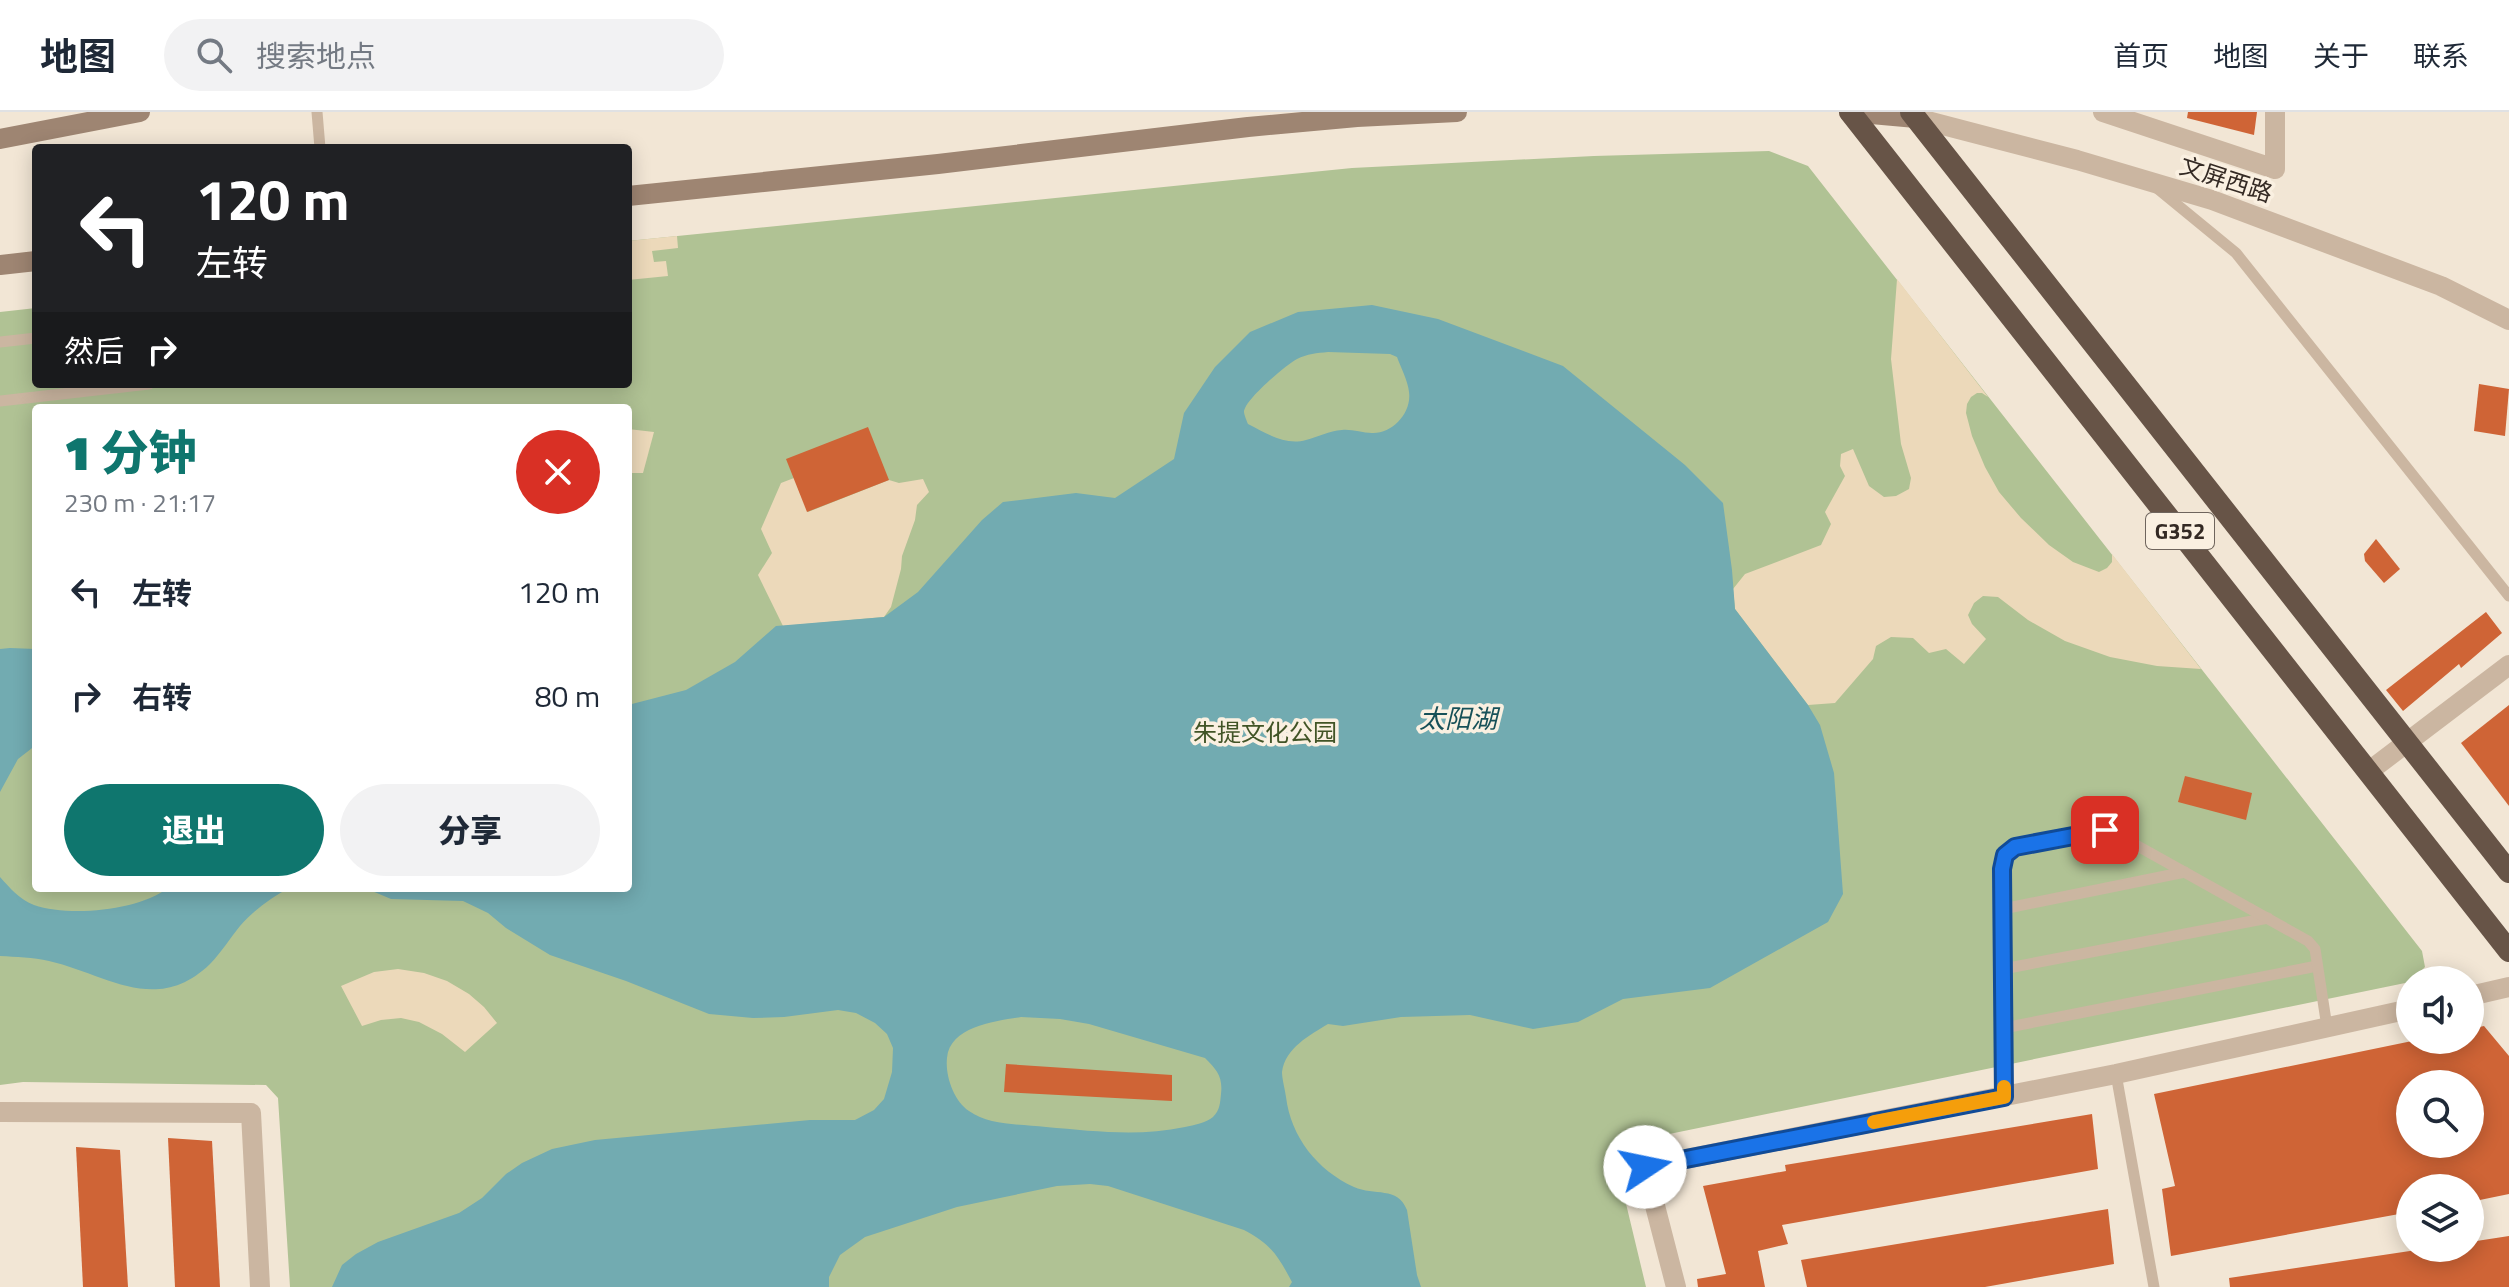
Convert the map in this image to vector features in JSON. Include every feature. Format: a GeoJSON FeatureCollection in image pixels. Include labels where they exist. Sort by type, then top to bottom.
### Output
{"type":"FeatureCollection","features":[{"type":"Feature","properties":{"kind":"highway","name":"G352"},"geometry":{"type":"LineString","coordinates":[[1850,112],[2509,951]]}},
{"type":"Feature","properties":{"kind":"highway","name":"G352"},"geometry":{"type":"LineString","coordinates":[[1914,115],[2509,872]]}},
{"type":"Feature","properties":{"kind":"main road"},"geometry":{"type":"LineString","coordinates":[[0,139],[140,112]]}},
{"type":"Feature","properties":{"kind":"main road"},"geometry":{"type":"LineString","coordinates":[[632,196],[938,164],[1248,127],[1457,112]]}},
{"type":"Feature","properties":{"kind":"main road"},"geometry":{"type":"LineString","coordinates":[[1850,112],[1914,115]]}},
{"type":"Feature","properties":{"kind":"main road"},"geometry":{"type":"LineString","coordinates":[[0,265],[32,261]]}},
{"type":"Feature","properties":{"kind":"street"},"geometry":{"type":"LineString","coordinates":[[2103,112],[2275,169],[2275,112]]}},
{"type":"Feature","properties":{"kind":"street","name":"文屏西路"},"geometry":{"type":"LineString","coordinates":[[1914,115],[2212,200],[2441,286],[2509,320]]}},
{"type":"Feature","properties":{"kind":"street"},"geometry":{"type":"LineString","coordinates":[[2368,772],[2509,665]]}},
{"type":"Feature","properties":{"kind":"street"},"geometry":{"type":"LineString","coordinates":[[2484,993],[2509,987]]}},
{"type":"Feature","properties":{"kind":"street"},"geometry":{"type":"LineString","coordinates":[[1676,1287],[1645,1167],[2116,1074],[2396,1012]]}},
{"type":"Feature","properties":{"kind":"street"},"geometry":{"type":"LineString","coordinates":[[0,1112],[251,1113],[260,1287]]}},
{"type":"Feature","properties":{"kind":"lane"},"geometry":{"type":"LineString","coordinates":[[317,112],[320,144]]}},
{"type":"Feature","properties":{"kind":"lane"},"geometry":{"type":"LineString","coordinates":[[2150,182],[2236,253],[2509,596]]}},
{"type":"Feature","properties":{"kind":"lane"},"geometry":{"type":"LineString","coordinates":[[0,342],[32,338]]}},
{"type":"Feature","properties":{"kind":"lane"},"geometry":{"type":"LineString","coordinates":[[0,401],[114,388]]}},
{"type":"Feature","properties":{"kind":"lane"},"geometry":{"type":"LineString","coordinates":[[2004,1097],[2002,869],[2005,855],[2015,847],[2105,830],[2308,941],[2315,949],[2327,1027]]}},
{"type":"Feature","properties":{"kind":"lane"},"geometry":{"type":"LineString","coordinates":[[2003,909],[2185,872]]}},
{"type":"Feature","properties":{"kind":"lane"},"geometry":{"type":"LineString","coordinates":[[2003,969],[2268,918]]}},
{"type":"Feature","properties":{"kind":"lane"},"geometry":{"type":"LineString","coordinates":[[2004,1028],[2317,966]]}},
{"type":"Feature","properties":{"kind":"lane"},"geometry":{"type":"LineString","coordinates":[[2116,1074],[2154,1287]]}},
{"type":"Feature","properties":{"kind":"green space","name":"朱提文化公园"},"geometry":{"type":"Polygon","coordinates":[[[1769,151],[1808,166],[2422,951],[2425,966],[2396,966],[2396,985],[1645,1139],[1627,1157],[1622,1187],[1646,1287],[290,1287],[278,1098],[266,1085],[23,1082],[0,1085],[0,312],[32,308],[32,388],[632,388],[632,241],[1352,168],[1769,151]]]}},
{"type":"Feature","properties":{"kind":"shaded area"},"geometry":{"type":"Polygon","coordinates":[[[677,236],[678,248],[652,251],[654,262],[666,261],[668,276],[632,280],[632,241],[677,236]]]}},
{"type":"Feature","properties":{"kind":"shaded area"},"geometry":{"type":"Polygon","coordinates":[[[1897,279],[1988,397],[1977,393],[1971,397],[1966,413],[1972,436],[1999,492],[2049,545],[2073,562],[2099,572],[2112,562],[2112,554],[2201,669],[2157,666],[2110,657],[2065,641],[2028,620],[1998,597],[1983,596],[1974,603],[1968,615],[1986,639],[1964,664],[1946,649],[1929,653],[1913,638],[1891,637],[1876,646],[1873,659],[1835,703],[1808,705],[1735,609],[1733,589],[1745,574],[1821,545],[1831,524],[1825,512],[1845,476],[1840,466],[1841,454],[1853,449],[1869,486],[1884,497],[1896,496],[1909,489],[1911,478],[1901,444],[1891,359],[1897,279]]]}},
{"type":"Feature","properties":{"kind":"shaded area"},"geometry":{"type":"Polygon","coordinates":[[[632,429],[654,432],[643,473],[632,473],[632,429]]]}},
{"type":"Feature","properties":{"kind":"shaded area"},"geometry":{"type":"Polygon","coordinates":[[[794,478],[808,512],[889,480],[899,483],[923,479],[929,492],[917,505],[891,607],[884,617],[783,626],[758,575],[772,553],[761,529],[781,483],[794,478]]]}},
{"type":"Feature","properties":{"kind":"shaded area"},"geometry":{"type":"Polygon","coordinates":[[[398,969],[447,981],[469,994],[497,1023],[465,1052],[442,1034],[419,1022],[401,1018],[362,1026],[341,986],[374,972],[398,969]]]}},
{"type":"Feature","properties":{"kind":"water","name":"太阳湖"},"geometry":{"type":"Polygon","coordinates":[[[1372,305],[1438,319],[1563,366],[1685,465],[1723,503],[1735,609],[1808,705],[1820,725],[1834,773],[1843,894],[1828,922],[1710,988],[1623,999],[1578,1022],[1533,1029],[1470,1015],[1401,1017],[1343,1026],[1328,1024],[1299,1043],[1288,1056],[1282,1072],[1289,1112],[1300,1139],[1318,1162],[1341,1180],[1362,1190],[1392,1195],[1403,1202],[1421,1287],[1289,1287],[1292,1282],[1273,1252],[1244,1230],[1108,1186],[1090,1184],[1057,1186],[957,1207],[865,1237],[840,1255],[829,1277],[829,1287],[332,1287],[342,1265],[356,1254],[378,1242],[459,1213],[482,1198],[506,1174],[552,1149],[595,1140],[810,1120],[855,1120],[874,1110],[884,1099],[892,1072],[893,1048],[887,1034],[856,1013],[838,1010],[753,1018],[709,1014],[550,955],[488,913],[463,901],[391,899],[374,892],[632,892],[632,704],[686,690],[735,662],[776,626],[884,617],[918,592],[982,520],[1003,502],[1076,493],[1115,498],[1174,459],[1184,413],[1215,367],[1250,332],[1298,312],[1372,305]],[[1328,352],[1297,359],[1266,383],[1251,400],[1244,412],[1248,424],[1276,438],[1291,441],[1342,430],[1368,433],[1387,430],[1399,421],[1409,400],[1406,379],[1397,357],[1390,354],[1328,352]],[[1021,1017],[999,1021],[976,1027],[956,1039],[947,1058],[947,1072],[952,1088],[964,1107],[977,1116],[1006,1124],[1133,1132],[1196,1125],[1210,1119],[1218,1109],[1220,1078],[1205,1058],[1089,1024],[1021,1017]]]}},
{"type":"Feature","properties":{"kind":"water"},"geometry":{"type":"Polygon","coordinates":[[[0,649],[32,649],[32,748],[18,759],[0,792],[0,649]]]}},
{"type":"Feature","properties":{"kind":"water"},"geometry":{"type":"Polygon","coordinates":[[[0,877],[29,903],[65,911],[122,907],[162,892],[282,892],[251,915],[210,964],[190,979],[170,987],[131,987],[49,961],[0,956],[0,877]]]}},
{"type":"Feature","properties":{"kind":"building"},"geometry":{"type":"Polygon","coordinates":[[[2188,112],[2257,112],[2254,135],[2187,118],[2188,112]]]}},
{"type":"Feature","properties":{"kind":"building"},"geometry":{"type":"Polygon","coordinates":[[[2479,384],[2509,389],[2505,436],[2474,431],[2479,384]]]}},
{"type":"Feature","properties":{"kind":"building"},"geometry":{"type":"Polygon","coordinates":[[[868,427],[889,480],[807,512],[786,459],[868,427]]]}},
{"type":"Feature","properties":{"kind":"building"},"geometry":{"type":"Polygon","coordinates":[[[2376,539],[2400,569],[2384,583],[2365,561],[2364,554],[2376,539]]]}},
{"type":"Feature","properties":{"kind":"building"},"geometry":{"type":"Polygon","coordinates":[[[2486,612],[2502,633],[2403,711],[2386,690],[2486,612]]]}},
{"type":"Feature","properties":{"kind":"building"},"geometry":{"type":"Polygon","coordinates":[[[2509,705],[2509,806],[2461,743],[2509,705]]]}},
{"type":"Feature","properties":{"kind":"building"},"geometry":{"type":"Polygon","coordinates":[[[2185,776],[2252,793],[2246,820],[2178,802],[2185,776]]]}},
{"type":"Feature","properties":{"kind":"building"},"geometry":{"type":"Polygon","coordinates":[[[2484,1026],[2509,1056],[2509,1194],[2484,1199],[2484,1174],[2396,1174],[2396,1215],[2171,1256],[2162,1189],[2175,1186],[2154,1094],[2396,1044],[2396,1054],[2484,1054],[2484,1026]]]}},
{"type":"Feature","properties":{"kind":"building"},"geometry":{"type":"Polygon","coordinates":[[[1006,1064],[1172,1075],[1172,1101],[1004,1092],[1006,1064]]]}},
{"type":"Feature","properties":{"kind":"building"},"geometry":{"type":"Polygon","coordinates":[[[2092,1114],[2098,1169],[1782,1225],[1788,1244],[1758,1251],[1765,1287],[1698,1287],[1697,1279],[1726,1274],[1703,1186],[1786,1171],[1785,1165],[2092,1114]]]}},
{"type":"Feature","properties":{"kind":"building"},"geometry":{"type":"Polygon","coordinates":[[[168,1138],[212,1141],[220,1287],[175,1287],[168,1138]]]}},
{"type":"Feature","properties":{"kind":"building"},"geometry":{"type":"Polygon","coordinates":[[[76,1147],[120,1150],[128,1287],[83,1287],[76,1147]]]}},
{"type":"Feature","properties":{"kind":"building"},"geometry":{"type":"Polygon","coordinates":[[[2108,1209],[2114,1264],[1985,1287],[1807,1287],[1801,1260],[2108,1209]]]}},
{"type":"Feature","properties":{"kind":"building"},"geometry":{"type":"Polygon","coordinates":[[[2509,1236],[2509,1287],[2230,1287],[2229,1278],[2396,1253],[2396,1262],[2484,1262],[2484,1240],[2509,1236]]]}},
{"type":"Feature","properties":{"kind":"slow traffic"},"geometry":{"type":"LineString","coordinates":[[1874,1122],[2004,1097],[2004,1087]]}},
{"type":"Feature","properties":{"kind":"route"},"geometry":{"type":"LineString","coordinates":[[1645,1167],[2004,1097],[2002,869],[2005,855],[2015,847],[2105,830]]}}]}
